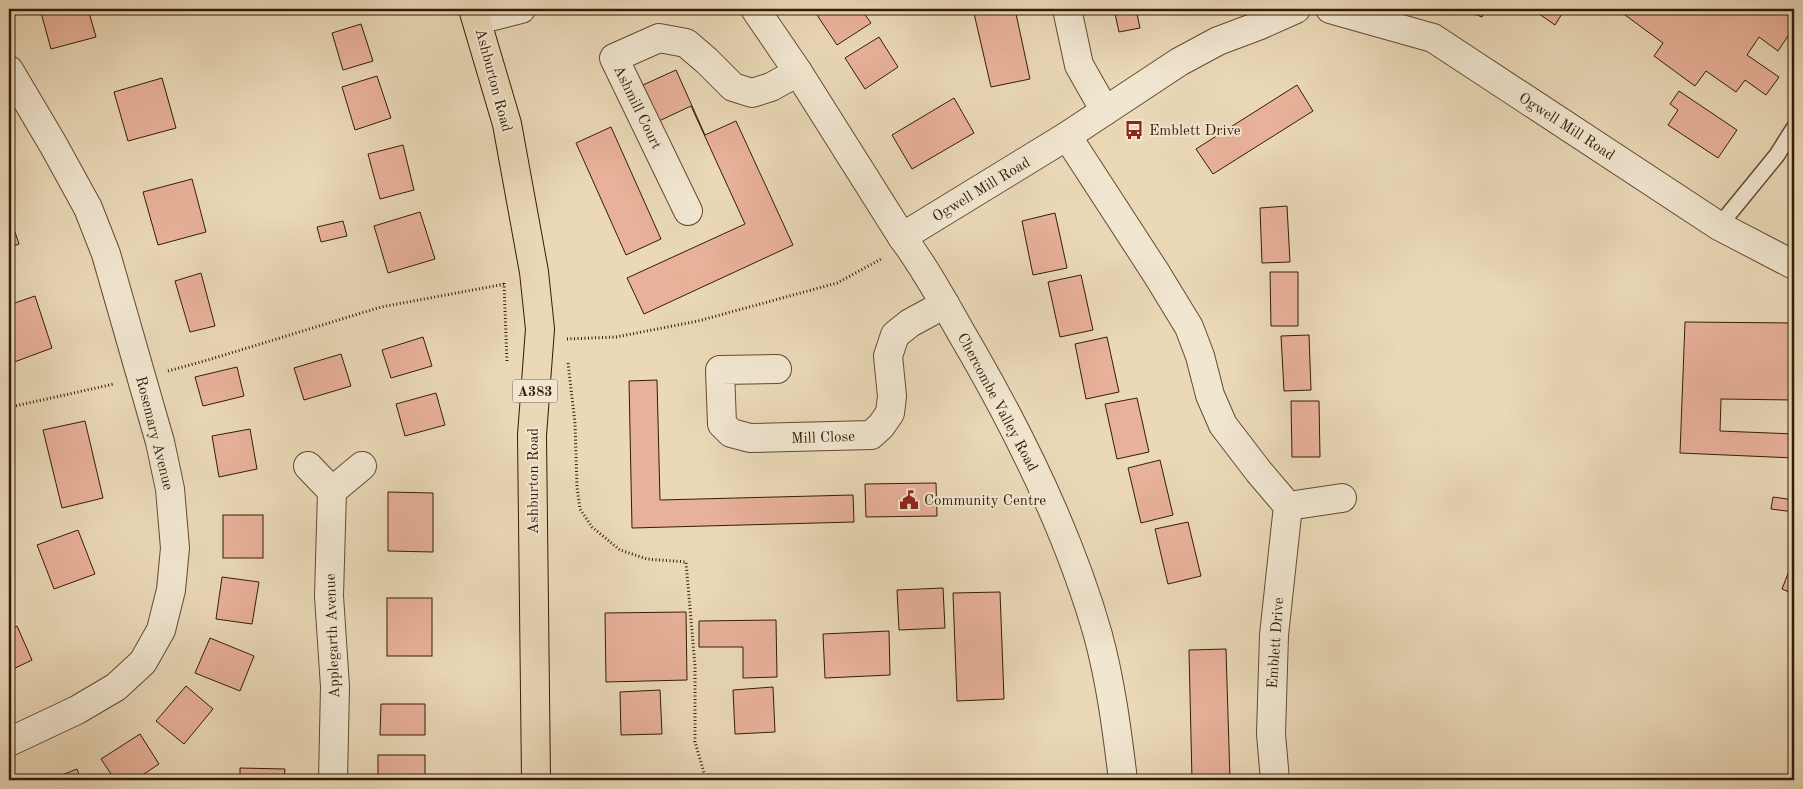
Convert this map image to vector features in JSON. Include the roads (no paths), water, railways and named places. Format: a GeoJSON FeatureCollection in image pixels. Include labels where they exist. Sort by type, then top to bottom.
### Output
{"type":"FeatureCollection","features":[{"type":"Feature","properties":{"kind":"main road","name":"Ashburton Road"},"geometry":{"type":"LineString","coordinates":[[475,14],[507,124],[534,272],[551,334],[532,435],[536,780]]}},
{"type":"Feature","properties":{"kind":"street"},"geometry":{"type":"LineString","coordinates":[[475,14],[521,9]]}},
{"type":"Feature","properties":{"kind":"street"},"geometry":{"type":"LineString","coordinates":[[755,9],[798,72],[905,241]]}},
{"type":"Feature","properties":{"kind":"street"},"geometry":{"type":"LineString","coordinates":[[1067,9],[1079,65],[1105,111]]}},
{"type":"Feature","properties":{"kind":"street","name":"Ogwell Mill Road"},"geometry":{"type":"LineString","coordinates":[[905,241],[1179,62],[1218,41],[1296,9]]}},
{"type":"Feature","properties":{"kind":"street","name":"Ogwell Mill Road"},"geometry":{"type":"LineString","coordinates":[[1330,9],[1433,38],[1719,226],[1794,265]]}},
{"type":"Feature","properties":{"kind":"street","name":"Ashmill Court"},"geometry":{"type":"LineString","coordinates":[[688,211],[614,58],[659,38],[686,43],[733,87],[752,93],[771,87],[798,72]]}},
{"type":"Feature","properties":{"kind":"street","name":"Rosemary Avenue"},"geometry":{"type":"LineString","coordinates":[[9,70],[88,208],[106,254],[160,442],[170,489],[175,548],[171,590],[161,630],[143,662],[116,688],[77,710],[9,742]]}},
{"type":"Feature","properties":{"kind":"street"},"geometry":{"type":"LineString","coordinates":[[1067,136],[1189,327],[1200,356],[1210,395],[1223,425],[1288,506],[1342,498]]}},
{"type":"Feature","properties":{"kind":"street","name":"Chercombe Valley Road"},"geometry":{"type":"LineString","coordinates":[[905,241],[945,304],[1000,400],[1044,489],[1073,557],[1098,636],[1113,704],[1123,780]]}},
{"type":"Feature","properties":{"kind":"street","name":"Mill Close"},"geometry":{"type":"LineString","coordinates":[[777,369],[720,370],[722,424],[731,433],[750,438],[871,435],[881,426],[890,413],[892,396],[888,356],[895,335],[910,323],[945,304]]}},
{"type":"Feature","properties":{"kind":"street"},"geometry":{"type":"LineString","coordinates":[[308,466],[332,491],[362,466]]}},
{"type":"Feature","properties":{"kind":"street","name":"Applegarth Avenue"},"geometry":{"type":"LineString","coordinates":[[332,491],[329,596],[335,687],[333,780]]}},
{"type":"Feature","properties":{"kind":"street","name":"Emblett Drive"},"geometry":{"type":"LineString","coordinates":[[1276,780],[1271,734],[1274,635],[1288,506]]}},
{"type":"Feature","properties":{"kind":"lane"},"geometry":{"type":"LineString","coordinates":[[1719,226],[1777,155],[1794,128]]}},
{"type":"Feature","properties":{"kind":"place","name":"Emblett Drive"},"geometry":{"type":"Point","coordinates":[1134,130]}},
{"type":"Feature","properties":{"kind":"place","name":"Community Centre"},"geometry":{"type":"Point","coordinates":[909,500]}}]}
